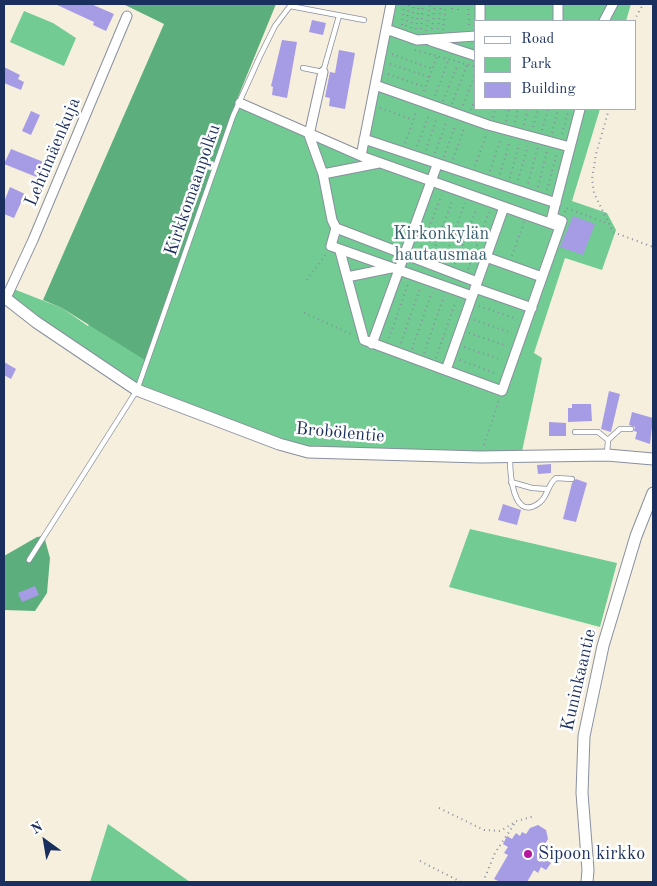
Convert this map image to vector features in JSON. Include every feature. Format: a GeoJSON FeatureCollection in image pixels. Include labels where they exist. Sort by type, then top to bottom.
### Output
{"type":"FeatureCollection","features":[{"type":"Feature","properties":{"kind":"street"},"geometry":{"type":"LineString","coordinates":[[361,156],[391,4]]}},
{"type":"Feature","properties":{"kind":"street"},"geometry":{"type":"LineString","coordinates":[[480,4],[480,20]]}},
{"type":"Feature","properties":{"kind":"street"},"geometry":{"type":"LineString","coordinates":[[558,4],[558,20]]}},
{"type":"Feature","properties":{"kind":"street"},"geometry":{"type":"LineString","coordinates":[[604,20],[612,4]]}},
{"type":"Feature","properties":{"kind":"street","name":"Lehtimäenkuja"},"geometry":{"type":"LineString","coordinates":[[5,298],[37,231],[127,16]]}},
{"type":"Feature","properties":{"kind":"street"},"geometry":{"type":"LineString","coordinates":[[386,29],[417,40],[428,34],[474,36]]}},
{"type":"Feature","properties":{"kind":"street"},"geometry":{"type":"LineString","coordinates":[[428,34],[474,55]]}},
{"type":"Feature","properties":{"kind":"street"},"geometry":{"type":"LineString","coordinates":[[323,72],[309,134],[323,174],[332,220],[336,228],[336,248],[368,342]]}},
{"type":"Feature","properties":{"kind":"street"},"geometry":{"type":"LineString","coordinates":[[375,85],[490,125],[570,147]]}},
{"type":"Feature","properties":{"kind":"street"},"geometry":{"type":"LineString","coordinates":[[240,103],[361,156],[433,180],[555,225],[562,221]]}},
{"type":"Feature","properties":{"kind":"street"},"geometry":{"type":"LineString","coordinates":[[562,221],[552,217],[580,110]]}},
{"type":"Feature","properties":{"kind":"street"},"geometry":{"type":"LineString","coordinates":[[364,139],[437,165],[556,203]]}},
{"type":"Feature","properties":{"kind":"street"},"geometry":{"type":"LineString","coordinates":[[323,174],[380,162]]}},
{"type":"Feature","properties":{"kind":"street"},"geometry":{"type":"LineString","coordinates":[[368,342],[396,269],[405,256],[437,165]]}},
{"type":"Feature","properties":{"kind":"street"},"geometry":{"type":"LineString","coordinates":[[446,370],[504,207]]}},
{"type":"Feature","properties":{"kind":"street"},"geometry":{"type":"LineString","coordinates":[[368,342],[502,391],[562,221]]}},
{"type":"Feature","properties":{"kind":"street"},"geometry":{"type":"LineString","coordinates":[[336,228],[465,278],[473,292]]}},
{"type":"Feature","properties":{"kind":"street"},"geometry":{"type":"LineString","coordinates":[[336,248],[460,292],[473,292],[532,308]]}},
{"type":"Feature","properties":{"kind":"street"},"geometry":{"type":"LineString","coordinates":[[486,257],[542,277]]}},
{"type":"Feature","properties":{"kind":"street"},"geometry":{"type":"LineString","coordinates":[[347,276],[396,269]]}},
{"type":"Feature","properties":{"kind":"street","name":"Brobölentie"},"geometry":{"type":"LineString","coordinates":[[5,298],[36,322],[137,390],[279,444],[308,452],[480,457],[607,455],[653,459]]}},
{"type":"Feature","properties":{"kind":"street","name":"Kuninkaantie"},"geometry":{"type":"LineString","coordinates":[[587,882],[588,870],[582,793],[584,736],[603,646],[636,536],[653,493]]}},
{"type":"Feature","properties":{"kind":"lane","name":"Kirkkomaanpolku"},"geometry":{"type":"LineString","coordinates":[[30,560],[137,390],[240,103],[275,26],[290,6],[339,16]]}},
{"type":"Feature","properties":{"kind":"lane"},"geometry":{"type":"LineString","coordinates":[[303,68],[323,72],[339,16],[364,20]]}},
{"type":"Feature","properties":{"kind":"lane"},"geometry":{"type":"LineString","coordinates":[[607,455],[608,440],[620,429],[632,429]]}},
{"type":"Feature","properties":{"kind":"lane"},"geometry":{"type":"LineString","coordinates":[[575,432],[598,432],[608,440]]}},
{"type":"Feature","properties":{"kind":"lane"},"geometry":{"type":"LineString","coordinates":[[510,456],[511,482],[518,501],[528,506],[538,504],[550,482],[556,478],[572,479]]}},
{"type":"Feature","properties":{"kind":"lane"},"geometry":{"type":"LineString","coordinates":[[511,482],[532,488],[547,489]]}},
{"type":"Feature","properties":{"kind":"path"},"geometry":{"type":"LineString","coordinates":[[402,25],[404,4]]}},
{"type":"Feature","properties":{"kind":"path"},"geometry":{"type":"LineString","coordinates":[[406,26],[409,4]]}},
{"type":"Feature","properties":{"kind":"path"},"geometry":{"type":"LineString","coordinates":[[411,28],[414,4]]}},
{"type":"Feature","properties":{"kind":"path"},"geometry":{"type":"LineString","coordinates":[[416,29],[419,4]]}},
{"type":"Feature","properties":{"kind":"path"},"geometry":{"type":"LineString","coordinates":[[421,29],[423,4]]}},
{"type":"Feature","properties":{"kind":"path"},"geometry":{"type":"LineString","coordinates":[[428,34],[430,4]]}},
{"type":"Feature","properties":{"kind":"path"},"geometry":{"type":"LineString","coordinates":[[428,34],[435,4]]}},
{"type":"Feature","properties":{"kind":"path"},"geometry":{"type":"LineString","coordinates":[[438,29],[441,4]]}},
{"type":"Feature","properties":{"kind":"path"},"geometry":{"type":"LineString","coordinates":[[443,30],[446,4]]}},
{"type":"Feature","properties":{"kind":"path"},"geometry":{"type":"LineString","coordinates":[[452,4],[452,9]]}},
{"type":"Feature","properties":{"kind":"path"},"geometry":{"type":"LineString","coordinates":[[458,4],[458,14]]}},
{"type":"Feature","properties":{"kind":"path"},"geometry":{"type":"LineString","coordinates":[[468,4],[469,26]]}},
{"type":"Feature","properties":{"kind":"path"},"geometry":{"type":"LineString","coordinates":[[635,20],[643,4]]}},
{"type":"Feature","properties":{"kind":"path"},"geometry":{"type":"LineString","coordinates":[[411,49],[458,64],[474,67]]}},
{"type":"Feature","properties":{"kind":"path"},"geometry":{"type":"LineString","coordinates":[[392,54],[432,69]]}},
{"type":"Feature","properties":{"kind":"path"},"geometry":{"type":"LineString","coordinates":[[402,152],[437,57]]}},
{"type":"Feature","properties":{"kind":"path"},"geometry":{"type":"LineString","coordinates":[[390,64],[429,77]]}},
{"type":"Feature","properties":{"kind":"path"},"geometry":{"type":"LineString","coordinates":[[423,160],[440,108],[458,64]]}},
{"type":"Feature","properties":{"kind":"path"},"geometry":{"type":"LineString","coordinates":[[388,74],[426,87]]}},
{"type":"Feature","properties":{"kind":"path"},"geometry":{"type":"LineString","coordinates":[[450,169],[474,102]]}},
{"type":"Feature","properties":{"kind":"path"},"geometry":{"type":"LineString","coordinates":[[380,108],[414,120]]}},
{"type":"Feature","properties":{"kind":"path"},"geometry":{"type":"LineString","coordinates":[[510,110],[522,134],[512,189]]}},
{"type":"Feature","properties":{"kind":"path"},"geometry":{"type":"LineString","coordinates":[[518,110],[522,134],[525,193]]}},
{"type":"Feature","properties":{"kind":"path"},"geometry":{"type":"LineString","coordinates":[[512,189],[528,110]]}},
{"type":"Feature","properties":{"kind":"path"},"geometry":{"type":"LineString","coordinates":[[487,181],[537,110]]}},
{"type":"Feature","properties":{"kind":"path"},"geometry":{"type":"LineString","coordinates":[[497,184],[522,134],[547,110]]}},
{"type":"Feature","properties":{"kind":"path"},"geometry":{"type":"LineString","coordinates":[[540,198],[558,110]]}},
{"type":"Feature","properties":{"kind":"path"},"geometry":{"type":"LineString","coordinates":[[540,198],[560,144],[569,110]]}},
{"type":"Feature","properties":{"kind":"path"},"geometry":{"type":"LineString","coordinates":[[609,110],[596,154],[592,179],[594,193],[613,232],[653,247]]}},
{"type":"Feature","properties":{"kind":"path"},"geometry":{"type":"LineString","coordinates":[[471,176],[490,125]]}},
{"type":"Feature","properties":{"kind":"path"},"geometry":{"type":"LineString","coordinates":[[416,260],[445,185]]}},
{"type":"Feature","properties":{"kind":"path"},"geometry":{"type":"LineString","coordinates":[[429,265],[456,189]]}},
{"type":"Feature","properties":{"kind":"path"},"geometry":{"type":"LineString","coordinates":[[440,269],[468,194]]}},
{"type":"Feature","properties":{"kind":"path"},"geometry":{"type":"LineString","coordinates":[[451,273],[480,198]]}},
{"type":"Feature","properties":{"kind":"path"},"geometry":{"type":"LineString","coordinates":[[465,278],[492,202]]}},
{"type":"Feature","properties":{"kind":"path"},"geometry":{"type":"LineString","coordinates":[[562,221],[566,208],[609,224]]}},
{"type":"Feature","properties":{"kind":"path"},"geometry":{"type":"LineString","coordinates":[[509,265],[526,215]]}},
{"type":"Feature","properties":{"kind":"path"},"geometry":{"type":"LineString","coordinates":[[307,280],[336,248]]}},
{"type":"Feature","properties":{"kind":"path"},"geometry":{"type":"LineString","coordinates":[[385,348],[411,275]]}},
{"type":"Feature","properties":{"kind":"path"},"geometry":{"type":"LineString","coordinates":[[397,352],[423,279]]}},
{"type":"Feature","properties":{"kind":"path"},"geometry":{"type":"LineString","coordinates":[[409,357],[435,283]]}},
{"type":"Feature","properties":{"kind":"path"},"geometry":{"type":"LineString","coordinates":[[421,361],[447,287]]}},
{"type":"Feature","properties":{"kind":"path"},"geometry":{"type":"LineString","coordinates":[[433,365],[460,292]]}},
{"type":"Feature","properties":{"kind":"path"},"geometry":{"type":"LineString","coordinates":[[473,292],[526,323]]}},
{"type":"Feature","properties":{"kind":"path"},"geometry":{"type":"LineString","coordinates":[[304,313],[332,323],[368,342]]}},
{"type":"Feature","properties":{"kind":"path"},"geometry":{"type":"LineString","coordinates":[[465,316],[522,336]]}},
{"type":"Feature","properties":{"kind":"path"},"geometry":{"type":"LineString","coordinates":[[460,330],[517,349]]}},
{"type":"Feature","properties":{"kind":"path"},"geometry":{"type":"LineString","coordinates":[[455,343],[512,364]]}},
{"type":"Feature","properties":{"kind":"path"},"geometry":{"type":"LineString","coordinates":[[450,356],[507,377]]}},
{"type":"Feature","properties":{"kind":"path"},"geometry":{"type":"LineString","coordinates":[[480,457],[502,391]]}},
{"type":"Feature","properties":{"kind":"path"},"geometry":{"type":"LineString","coordinates":[[439,808],[484,830],[500,830],[517,821],[535,816]]}},
{"type":"Feature","properties":{"kind":"path"},"geometry":{"type":"LineString","coordinates":[[483,882],[495,853],[517,821]]}},
{"type":"Feature","properties":{"kind":"path"},"geometry":{"type":"LineString","coordinates":[[420,861],[461,882]]}},
{"type":"Feature","properties":{"kind":"green space"},"geometry":{"type":"Polygon","coordinates":[[[123,4],[276,4],[236,102],[148,362],[62,308],[43,300],[164,24],[123,4]]]}},
{"type":"Feature","properties":{"kind":"green space","name":"Kirkonkylän hautausmaa"},"geometry":{"type":"Polygon","coordinates":[[[387,4],[631,4],[626,20],[474,20],[474,110],[600,110],[572,201],[607,213],[616,230],[602,270],[565,258],[534,353],[542,358],[521,456],[308,452],[137,390],[6,298],[11,288],[62,308],[88,326],[240,103],[361,153],[387,4]]]}},
{"type":"Feature","properties":{"kind":"green space"},"geometry":{"type":"Polygon","coordinates":[[[24,11],[53,23],[76,38],[64,66],[10,42],[24,11]]]}},
{"type":"Feature","properties":{"kind":"green space"},"geometry":{"type":"Polygon","coordinates":[[[470,529],[617,563],[600,627],[449,587],[470,529]]]}},
{"type":"Feature","properties":{"kind":"green space"},"geometry":{"type":"Polygon","coordinates":[[[44,536],[50,558],[47,593],[35,611],[4,610],[4,556],[37,537],[44,536]]]}},
{"type":"Feature","properties":{"kind":"green space"},"geometry":{"type":"Polygon","coordinates":[[[108,824],[190,882],[90,882],[108,824]]]}},
{"type":"Feature","properties":{"kind":"building"},"geometry":{"type":"Polygon","coordinates":[[[55,4],[91,4],[114,14],[106,31],[93,25],[94,22],[55,4]]]}},
{"type":"Feature","properties":{"kind":"building"},"geometry":{"type":"Polygon","coordinates":[[[312,20],[326,23],[323,35],[309,32],[312,20]]]}},
{"type":"Feature","properties":{"kind":"building"},"geometry":{"type":"Polygon","coordinates":[[[282,40],[297,42],[287,98],[272,95],[273,87],[271,86],[282,40]]]}},
{"type":"Feature","properties":{"kind":"building"},"geometry":{"type":"Polygon","coordinates":[[[339,50],[355,53],[345,109],[329,106],[330,98],[325,97],[330,72],[335,73],[339,50]]]}},
{"type":"Feature","properties":{"kind":"building"},"geometry":{"type":"Polygon","coordinates":[[[4,67],[20,75],[18,79],[24,82],[21,90],[4,83],[4,67]]]}},
{"type":"Feature","properties":{"kind":"building"},"geometry":{"type":"Polygon","coordinates":[[[31,111],[40,115],[31,135],[22,131],[31,111]]]}},
{"type":"Feature","properties":{"kind":"building"},"geometry":{"type":"Polygon","coordinates":[[[11,149],[46,163],[39,178],[4,164],[11,149]]]}},
{"type":"Feature","properties":{"kind":"building"},"geometry":{"type":"Polygon","coordinates":[[[10,187],[25,194],[14,218],[4,214],[4,202],[10,187]]]}},
{"type":"Feature","properties":{"kind":"building"},"geometry":{"type":"Polygon","coordinates":[[[573,216],[595,224],[583,255],[560,247],[573,216]]]}},
{"type":"Feature","properties":{"kind":"building"},"geometry":{"type":"Polygon","coordinates":[[[4,362],[16,369],[11,379],[4,375],[4,362]]]}},
{"type":"Feature","properties":{"kind":"building"},"geometry":{"type":"Polygon","coordinates":[[[609,391],[620,394],[611,432],[601,429],[609,391]]]}},
{"type":"Feature","properties":{"kind":"building"},"geometry":{"type":"Polygon","coordinates":[[[572,404],[591,404],[592,421],[568,422],[568,408],[572,408],[572,404]]]}},
{"type":"Feature","properties":{"kind":"building"},"geometry":{"type":"Polygon","coordinates":[[[632,412],[653,418],[650,444],[635,439],[637,432],[634,431],[635,427],[629,425],[632,412]]]}},
{"type":"Feature","properties":{"kind":"building"},"geometry":{"type":"Polygon","coordinates":[[[549,422],[566,423],[566,436],[549,436],[549,422]]]}},
{"type":"Feature","properties":{"kind":"building"},"geometry":{"type":"Polygon","coordinates":[[[551,464],[551,473],[538,474],[537,465],[551,464]]]}},
{"type":"Feature","properties":{"kind":"building"},"geometry":{"type":"Polygon","coordinates":[[[576,479],[587,483],[576,522],[563,519],[572,483],[576,479]]]}},
{"type":"Feature","properties":{"kind":"building"},"geometry":{"type":"Polygon","coordinates":[[[503,504],[521,510],[517,525],[498,520],[503,504]]]}},
{"type":"Feature","properties":{"kind":"building"},"geometry":{"type":"Polygon","coordinates":[[[35,586],[39,595],[22,602],[18,593],[35,586]]]}},
{"type":"Feature","properties":{"kind":"building","name":"Sipoon kirkko"},"geometry":{"type":"Polygon","coordinates":[[[538,825],[546,830],[548,839],[544,846],[548,848],[545,851],[549,854],[546,860],[551,863],[546,870],[541,867],[538,873],[534,870],[527,882],[500,882],[494,879],[508,855],[504,853],[508,847],[503,844],[507,836],[512,839],[516,833],[520,836],[522,832],[526,834],[530,828],[538,825]]]}},
{"type":"Feature","properties":{"kind":"place","name":"Sipoon kirkko"},"geometry":{"type":"Point","coordinates":[528,854]}}]}
